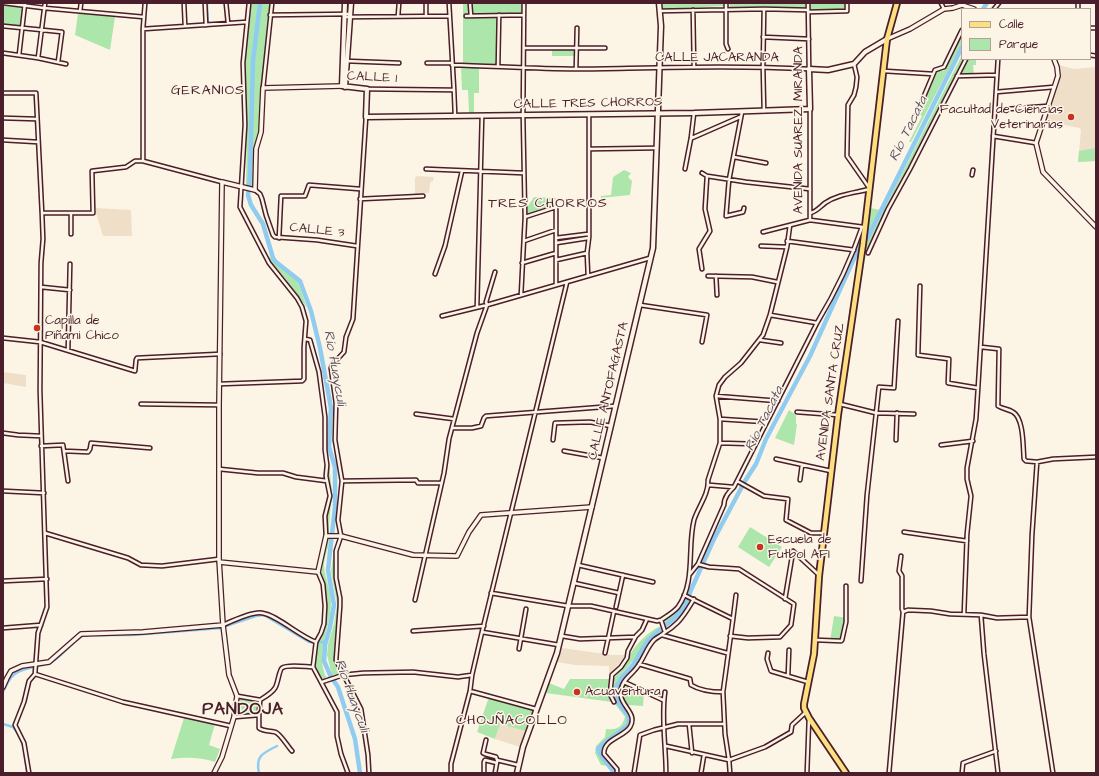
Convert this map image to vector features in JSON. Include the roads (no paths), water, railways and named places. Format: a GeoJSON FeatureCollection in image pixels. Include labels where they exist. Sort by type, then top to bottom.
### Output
{"type":"FeatureCollection","features":[{"type":"Feature","properties":{"kind":"main road"},"geometry":{"type":"LineString","coordinates":[[344,86],[347,15],[345,3]]}},
{"type":"Feature","properties":{"kind":"main road"},"geometry":{"type":"LineString","coordinates":[[347,15],[351,3]]}},
{"type":"Feature","properties":{"kind":"main road","name":"CALLE ANTOFAGASTA"},"geometry":{"type":"LineString","coordinates":[[517,773],[523,747],[562,636],[653,248],[659,67],[659,3]]}},
{"type":"Feature","properties":{"kind":"main road","name":"AVENIDA SANTA CRUZ"},"geometry":{"type":"LineString","coordinates":[[846,773],[808,718],[804,704],[813,666],[820,576],[831,470],[839,403],[864,238],[864,227],[870,189],[887,39],[897,3]]}},
{"type":"Feature","properties":{"kind":"main road"},"geometry":{"type":"LineString","coordinates":[[854,64],[865,52],[887,39]]}},
{"type":"Feature","properties":{"kind":"main road","name":"CALLE JACARANDA"},"geometry":{"type":"LineString","coordinates":[[809,70],[828,70],[854,64]]}},
{"type":"Feature","properties":{"kind":"main road","name":"AVENIDA SUAREZ MIRANDA"},"geometry":{"type":"LineString","coordinates":[[809,70],[810,109]]}},
{"type":"Feature","properties":{"kind":"main road","name":"CALLE 1"},"geometry":{"type":"LineString","coordinates":[[344,86],[367,89]]}},
{"type":"Feature","properties":{"kind":"main road"},"geometry":{"type":"LineString","coordinates":[[366,117],[367,89]]}},
{"type":"Feature","properties":{"kind":"main road","name":"CALLE TRES CHORROS"},"geometry":{"type":"LineString","coordinates":[[366,117],[694,113],[810,109]]}},
{"type":"Feature","properties":{"kind":"street"},"geometry":{"type":"LineString","coordinates":[[4,3],[144,17]]}},
{"type":"Feature","properties":{"kind":"street"},"geometry":{"type":"LineString","coordinates":[[38,58],[44,3]]}},
{"type":"Feature","properties":{"kind":"street"},"geometry":{"type":"LineString","coordinates":[[80,11],[81,3]]}},
{"type":"Feature","properties":{"kind":"street"},"geometry":{"type":"LineString","coordinates":[[143,160],[143,29],[145,3]]}},
{"type":"Feature","properties":{"kind":"street"},"geometry":{"type":"LineString","coordinates":[[184,3],[185,26]]}},
{"type":"Feature","properties":{"kind":"street"},"geometry":{"type":"LineString","coordinates":[[206,3],[206,25]]}},
{"type":"Feature","properties":{"kind":"street"},"geometry":{"type":"LineString","coordinates":[[226,3],[228,23]]}},
{"type":"Feature","properties":{"kind":"street"},"geometry":{"type":"LineString","coordinates":[[220,384],[302,381],[304,379],[306,321],[302,307],[297,298],[269,263],[240,207],[240,187],[245,125],[243,63],[249,3]]}},
{"type":"Feature","properties":{"kind":"street"},"geometry":{"type":"LineString","coordinates":[[42,213],[93,213],[92,171],[126,168],[135,161],[143,160],[253,190],[256,149],[261,132],[263,88],[272,3]]}},
{"type":"Feature","properties":{"kind":"street"},"geometry":{"type":"LineString","coordinates":[[398,16],[399,3]]}},
{"type":"Feature","properties":{"kind":"street"},"geometry":{"type":"LineString","coordinates":[[426,3],[426,16]]}},
{"type":"Feature","properties":{"kind":"street"},"geometry":{"type":"LineString","coordinates":[[449,3],[455,115]]}},
{"type":"Feature","properties":{"kind":"street"},"geometry":{"type":"LineString","coordinates":[[470,3],[470,16]]}},
{"type":"Feature","properties":{"kind":"street"},"geometry":{"type":"LineString","coordinates":[[521,295],[524,241],[524,3]]}},
{"type":"Feature","properties":{"kind":"street"},"geometry":{"type":"LineString","coordinates":[[726,3],[726,44],[728,49]]}},
{"type":"Feature","properties":{"kind":"street","name":"AVENIDA SUAREZ MIRANDA"},"geometry":{"type":"LineString","coordinates":[[808,3],[809,70]]}},
{"type":"Feature","properties":{"kind":"street"},"geometry":{"type":"LineString","coordinates":[[660,11],[726,9],[847,11],[846,3]]}},
{"type":"Feature","properties":{"kind":"street"},"geometry":{"type":"LineString","coordinates":[[941,3],[944,9]]}},
{"type":"Feature","properties":{"kind":"street"},"geometry":{"type":"LineString","coordinates":[[18,55],[24,4]]}},
{"type":"Feature","properties":{"kind":"street"},"geometry":{"type":"LineString","coordinates":[[887,39],[910,29],[944,9],[948,10],[962,4]]}},
{"type":"Feature","properties":{"kind":"street"},"geometry":{"type":"LineString","coordinates":[[764,9],[764,111]]}},
{"type":"Feature","properties":{"kind":"street"},"geometry":{"type":"LineString","coordinates":[[693,10],[694,67]]}},
{"type":"Feature","properties":{"kind":"street"},"geometry":{"type":"LineString","coordinates":[[466,16],[524,14]]}},
{"type":"Feature","properties":{"kind":"street"},"geometry":{"type":"LineString","coordinates":[[270,15],[450,16]]}},
{"type":"Feature","properties":{"kind":"street"},"geometry":{"type":"LineString","coordinates":[[498,66],[499,15]]}},
{"type":"Feature","properties":{"kind":"street"},"geometry":{"type":"LineString","coordinates":[[143,29],[247,22]]}},
{"type":"Feature","properties":{"kind":"street"},"geometry":{"type":"LineString","coordinates":[[3,26],[62,32],[58,62]]}},
{"type":"Feature","properties":{"kind":"street"},"geometry":{"type":"LineString","coordinates":[[576,69],[577,28]]}},
{"type":"Feature","properties":{"kind":"street"},"geometry":{"type":"LineString","coordinates":[[916,115],[935,70],[944,67],[961,32]]}},
{"type":"Feature","properties":{"kind":"street"},"geometry":{"type":"LineString","coordinates":[[763,37],[809,39]]}},
{"type":"Feature","properties":{"kind":"street"},"geometry":{"type":"LineString","coordinates":[[524,48],[605,48]]}},
{"type":"Feature","properties":{"kind":"street"},"geometry":{"type":"LineString","coordinates":[[3,53],[66,64]]}},
{"type":"Feature","properties":{"kind":"street"},"geometry":{"type":"LineString","coordinates":[[868,253],[888,209],[965,60]]}},
{"type":"Feature","properties":{"kind":"street"},"geometry":{"type":"LineString","coordinates":[[964,614],[967,541],[971,496],[967,479],[967,468],[973,441],[978,388],[998,60]]}},
{"type":"Feature","properties":{"kind":"street"},"geometry":{"type":"LineString","coordinates":[[1054,60],[1058,76],[1036,143],[1043,172],[1096,227]]}},
{"type":"Feature","properties":{"kind":"street"},"geometry":{"type":"LineString","coordinates":[[345,61],[399,63]]}},
{"type":"Feature","properties":{"kind":"street","name":"CALLE JACARANDA"},"geometry":{"type":"LineString","coordinates":[[427,63],[576,69],[763,67],[809,70]]}},
{"type":"Feature","properties":{"kind":"street"},"geometry":{"type":"LineString","coordinates":[[810,213],[814,212],[834,198],[870,189],[847,156],[848,105],[854,95],[857,77],[854,64]]}},
{"type":"Feature","properties":{"kind":"street"},"geometry":{"type":"LineString","coordinates":[[884,71],[933,74]]}},
{"type":"Feature","properties":{"kind":"street"},"geometry":{"type":"LineString","coordinates":[[957,76],[997,75]]}},
{"type":"Feature","properties":{"kind":"street","name":"CALLE 1"},"geometry":{"type":"LineString","coordinates":[[263,88],[344,86]]}},
{"type":"Feature","properties":{"kind":"street"},"geometry":{"type":"LineString","coordinates":[[996,92],[1054,87]]}},
{"type":"Feature","properties":{"kind":"street","name":"CALLE 1"},"geometry":{"type":"LineString","coordinates":[[367,89],[454,90]]}},
{"type":"Feature","properties":{"kind":"street"},"geometry":{"type":"LineString","coordinates":[[3,93],[36,93],[42,213],[43,240],[41,263],[40,342],[41,436],[47,607],[38,633],[35,674],[29,680],[24,702],[15,725],[25,747],[29,773]]}},
{"type":"Feature","properties":{"kind":"street"},"geometry":{"type":"LineString","coordinates":[[995,110],[1048,106]]}},
{"type":"Feature","properties":{"kind":"street","name":"AVENIDA SUAREZ MIRANDA"},"geometry":{"type":"LineString","coordinates":[[716,396],[725,377],[741,363],[760,340],[766,327],[787,247],[790,225],[810,220],[810,109]]}},
{"type":"Feature","properties":{"kind":"street"},"geometry":{"type":"LineString","coordinates":[[742,111],[729,180],[726,216],[743,212],[744,208]]}},
{"type":"Feature","properties":{"kind":"street"},"geometry":{"type":"LineString","coordinates":[[685,169],[694,113]]}},
{"type":"Feature","properties":{"kind":"street"},"geometry":{"type":"LineString","coordinates":[[588,276],[589,114]]}},
{"type":"Feature","properties":{"kind":"street"},"geometry":{"type":"LineString","coordinates":[[477,308],[482,116]]}},
{"type":"Feature","properties":{"kind":"street"},"geometry":{"type":"LineString","coordinates":[[691,138],[741,116]]}},
{"type":"Feature","properties":{"kind":"street"},"geometry":{"type":"LineString","coordinates":[[366,117],[360,189],[353,319],[346,337],[344,352],[331,368],[336,403],[335,440],[342,481],[338,520],[339,536],[336,551],[336,578],[340,598],[336,660],[361,709],[369,773]]}},
{"type":"Feature","properties":{"kind":"street"},"geometry":{"type":"LineString","coordinates":[[3,118],[37,119]]}},
{"type":"Feature","properties":{"kind":"street"},"geometry":{"type":"LineString","coordinates":[[993,136],[1036,143]]}},
{"type":"Feature","properties":{"kind":"street"},"geometry":{"type":"LineString","coordinates":[[3,140],[38,142]]}},
{"type":"Feature","properties":{"kind":"street"},"geometry":{"type":"LineString","coordinates":[[589,149],[656,148]]}},
{"type":"Feature","properties":{"kind":"street"},"geometry":{"type":"LineString","coordinates":[[734,156],[766,163]]}},
{"type":"Feature","properties":{"kind":"street"},"geometry":{"type":"LineString","coordinates":[[426,169],[523,173]]}},
{"type":"Feature","properties":{"kind":"street"},"geometry":{"type":"LineString","coordinates":[[972,176],[973,170]]}},
{"type":"Feature","properties":{"kind":"street"},"geometry":{"type":"LineString","coordinates":[[435,274],[445,246],[462,171]]}},
{"type":"Feature","properties":{"kind":"street"},"geometry":{"type":"LineString","coordinates":[[702,173],[707,176],[729,180],[810,189]]}},
{"type":"Feature","properties":{"kind":"street"},"geometry":{"type":"LineString","coordinates":[[702,269],[699,249],[710,231],[705,208],[707,176]]}},
{"type":"Feature","properties":{"kind":"street"},"geometry":{"type":"LineString","coordinates":[[214,773],[220,761],[234,717],[236,696],[229,675],[223,625],[219,561],[219,405],[222,182]]}},
{"type":"Feature","properties":{"kind":"street"},"geometry":{"type":"LineString","coordinates":[[279,238],[281,196],[305,196],[309,185],[360,189]]}},
{"type":"Feature","properties":{"kind":"street","name":"CALLE 3"},"geometry":{"type":"LineString","coordinates":[[253,190],[260,194],[275,238],[317,240],[357,246]]}},
{"type":"Feature","properties":{"kind":"street"},"geometry":{"type":"LineString","coordinates":[[360,199],[423,196]]}},
{"type":"Feature","properties":{"kind":"street"},"geometry":{"type":"LineString","coordinates":[[524,218],[556,207],[556,285]]}},
{"type":"Feature","properties":{"kind":"street"},"geometry":{"type":"LineString","coordinates":[[71,213],[71,234]]}},
{"type":"Feature","properties":{"kind":"street"},"geometry":{"type":"LineString","coordinates":[[689,575],[701,565],[724,505],[724,501],[728,493],[734,487],[766,422],[828,304],[864,227],[810,220]]}},
{"type":"Feature","properties":{"kind":"street"},"geometry":{"type":"LineString","coordinates":[[763,232],[790,225]]}},
{"type":"Feature","properties":{"kind":"street"},"geometry":{"type":"LineString","coordinates":[[524,241],[556,230]]}},
{"type":"Feature","properties":{"kind":"street"},"geometry":{"type":"LineString","coordinates":[[556,238],[588,234]]}},
{"type":"Feature","properties":{"kind":"street"},"geometry":{"type":"LineString","coordinates":[[556,243],[588,238]]}},
{"type":"Feature","properties":{"kind":"street"},"geometry":{"type":"LineString","coordinates":[[787,241],[854,250]]}},
{"type":"Feature","properties":{"kind":"street"},"geometry":{"type":"LineString","coordinates":[[761,246],[787,247]]}},
{"type":"Feature","properties":{"kind":"street"},"geometry":{"type":"LineString","coordinates":[[522,263],[556,253]]}},
{"type":"Feature","properties":{"kind":"street"},"geometry":{"type":"LineString","coordinates":[[556,260],[587,253]]}},
{"type":"Feature","properties":{"kind":"street"},"geometry":{"type":"LineString","coordinates":[[442,316],[477,308],[650,258]]}},
{"type":"Feature","properties":{"kind":"street"},"geometry":{"type":"LineString","coordinates":[[68,350],[70,264]]}},
{"type":"Feature","properties":{"kind":"street"},"geometry":{"type":"LineString","coordinates":[[415,600],[454,418],[495,272]]}},
{"type":"Feature","properties":{"kind":"street"},"geometry":{"type":"LineString","coordinates":[[708,276],[758,277],[777,282]]}},
{"type":"Feature","properties":{"kind":"street"},"geometry":{"type":"LineString","coordinates":[[716,276],[717,295]]}},
{"type":"Feature","properties":{"kind":"street"},"geometry":{"type":"LineString","coordinates":[[450,773],[455,745],[470,691],[472,675],[482,632],[568,282]]}},
{"type":"Feature","properties":{"kind":"street"},"geometry":{"type":"LineString","coordinates":[[920,286],[918,355],[949,359],[948,382],[978,388]]}},
{"type":"Feature","properties":{"kind":"street"},"geometry":{"type":"LineString","coordinates":[[41,287],[70,290]]}},
{"type":"Feature","properties":{"kind":"street"},"geometry":{"type":"LineString","coordinates":[[640,305],[707,314],[702,342]]}},
{"type":"Feature","properties":{"kind":"street"},"geometry":{"type":"LineString","coordinates":[[770,315],[817,323]]}},
{"type":"Feature","properties":{"kind":"street"},"geometry":{"type":"LineString","coordinates":[[861,581],[879,387],[894,388],[898,321]]}},
{"type":"Feature","properties":{"kind":"street"},"geometry":{"type":"LineString","coordinates":[[3,338],[40,342],[135,371],[137,358],[220,354]]}},
{"type":"Feature","properties":{"kind":"street"},"geometry":{"type":"LineString","coordinates":[[305,339],[310,340],[319,372],[325,417],[326,476],[330,496],[325,516],[327,536],[318,572],[323,584],[325,606],[324,624],[321,634],[316,642],[313,667],[337,712],[338,736],[341,754],[348,773]]}},
{"type":"Feature","properties":{"kind":"street"},"geometry":{"type":"LineString","coordinates":[[760,340],[781,343]]}},
{"type":"Feature","properties":{"kind":"street"},"geometry":{"type":"LineString","coordinates":[[981,347],[999,348],[998,406],[1014,412],[1019,421],[1022,431],[1024,459],[1026,461],[1037,462],[1053,459],[1096,457]]}},
{"type":"Feature","properties":{"kind":"street"},"geometry":{"type":"LineString","coordinates":[[492,593],[568,606],[592,606],[647,619],[657,621],[661,620],[675,610],[686,596],[689,575],[691,532],[708,485],[708,480],[720,443],[720,419],[716,396],[778,401]]}},
{"type":"Feature","properties":{"kind":"street"},"geometry":{"type":"LineString","coordinates":[[839,403],[876,413],[914,414]]}},
{"type":"Feature","properties":{"kind":"street"},"geometry":{"type":"LineString","coordinates":[[141,404],[219,405]]}},
{"type":"Feature","properties":{"kind":"street"},"geometry":{"type":"LineString","coordinates":[[452,428],[472,428],[481,426],[486,416],[616,406]]}},
{"type":"Feature","properties":{"kind":"street"},"geometry":{"type":"LineString","coordinates":[[798,412],[838,415]]}},
{"type":"Feature","properties":{"kind":"street"},"geometry":{"type":"LineString","coordinates":[[896,440],[897,413]]}},
{"type":"Feature","properties":{"kind":"street"},"geometry":{"type":"LineString","coordinates":[[416,414],[454,418]]}},
{"type":"Feature","properties":{"kind":"street"},"geometry":{"type":"LineString","coordinates":[[720,419],[766,422]]}},
{"type":"Feature","properties":{"kind":"street"},"geometry":{"type":"LineString","coordinates":[[553,440],[555,424],[590,422],[611,426]]}},
{"type":"Feature","properties":{"kind":"street"},"geometry":{"type":"LineString","coordinates":[[3,433],[41,436]]}},
{"type":"Feature","properties":{"kind":"street"},"geometry":{"type":"LineString","coordinates":[[941,445],[973,441]]}},
{"type":"Feature","properties":{"kind":"street"},"geometry":{"type":"LineString","coordinates":[[64,451],[88,452],[91,443],[150,448]]}},
{"type":"Feature","properties":{"kind":"street"},"geometry":{"type":"LineString","coordinates":[[720,443],[755,444]]}},
{"type":"Feature","properties":{"kind":"street"},"geometry":{"type":"LineString","coordinates":[[42,446],[63,446],[68,481]]}},
{"type":"Feature","properties":{"kind":"street"},"geometry":{"type":"LineString","coordinates":[[564,450],[604,458]]}},
{"type":"Feature","properties":{"kind":"street"},"geometry":{"type":"LineString","coordinates":[[776,460],[831,470]]}},
{"type":"Feature","properties":{"kind":"street"},"geometry":{"type":"LineString","coordinates":[[1037,462],[1032,535],[1029,617],[1053,773]]}},
{"type":"Feature","properties":{"kind":"street"},"geometry":{"type":"LineString","coordinates":[[800,480],[802,465]]}},
{"type":"Feature","properties":{"kind":"street"},"geometry":{"type":"LineString","coordinates":[[219,469],[258,473],[283,473],[296,477],[327,481]]}},
{"type":"Feature","properties":{"kind":"street"},"geometry":{"type":"LineString","coordinates":[[342,481],[416,480],[418,483],[441,483]]}},
{"type":"Feature","properties":{"kind":"street"},"geometry":{"type":"LineString","coordinates":[[737,480],[764,496],[788,499],[786,520],[811,533],[824,533]]}},
{"type":"Feature","properties":{"kind":"street"},"geometry":{"type":"LineString","coordinates":[[708,485],[734,487]]}},
{"type":"Feature","properties":{"kind":"street"},"geometry":{"type":"LineString","coordinates":[[3,491],[44,493]]}},
{"type":"Feature","properties":{"kind":"street"},"geometry":{"type":"LineString","coordinates":[[327,536],[339,536],[404,554],[424,556],[457,556],[469,532],[481,515],[592,507]]}},
{"type":"Feature","properties":{"kind":"street"},"geometry":{"type":"LineString","coordinates":[[904,532],[967,541]]}},
{"type":"Feature","properties":{"kind":"street"},"geometry":{"type":"LineString","coordinates":[[45,533],[128,558],[141,565],[162,566],[219,561],[318,572]]}},
{"type":"Feature","properties":{"kind":"street"},"geometry":{"type":"LineString","coordinates":[[785,599],[792,551],[820,576]]}},
{"type":"Feature","properties":{"kind":"street"},"geometry":{"type":"LineString","coordinates":[[889,773],[904,612],[902,609],[902,576],[899,571],[901,556]]}},
{"type":"Feature","properties":{"kind":"street"},"geometry":{"type":"LineString","coordinates":[[578,565],[653,582]]}},
{"type":"Feature","properties":{"kind":"street"},"geometry":{"type":"LineString","coordinates":[[701,565],[739,569],[794,604],[791,625],[780,637],[748,638],[730,636]]}},
{"type":"Feature","properties":{"kind":"street"},"geometry":{"type":"LineString","coordinates":[[616,607],[623,575]]}},
{"type":"Feature","properties":{"kind":"street"},"geometry":{"type":"LineString","coordinates":[[3,581],[47,579]]}},
{"type":"Feature","properties":{"kind":"street"},"geometry":{"type":"LineString","coordinates":[[574,583],[619,593]]}},
{"type":"Feature","properties":{"kind":"street"},"geometry":{"type":"LineString","coordinates":[[815,640],[842,640],[846,622],[846,586]]}},
{"type":"Feature","properties":{"kind":"street"},"geometry":{"type":"LineString","coordinates":[[730,773],[724,724],[723,692],[727,653],[736,595]]}},
{"type":"Feature","properties":{"kind":"street"},"geometry":{"type":"LineString","coordinates":[[686,596],[733,619]]}},
{"type":"Feature","properties":{"kind":"street"},"geometry":{"type":"LineString","coordinates":[[617,773],[617,769],[604,754],[604,751],[606,745],[627,730],[631,725],[631,713],[622,703],[621,697],[621,690],[624,682],[639,664],[655,639],[678,621],[694,599]]}},
{"type":"Feature","properties":{"kind":"street"},"geometry":{"type":"LineString","coordinates":[[519,648],[526,609]]}},
{"type":"Feature","properties":{"kind":"street"},"geometry":{"type":"LineString","coordinates":[[904,612],[922,610],[950,614],[981,615],[997,618],[1029,617]]}},
{"type":"Feature","properties":{"kind":"street"},"geometry":{"type":"LineString","coordinates":[[605,653],[614,611]]}},
{"type":"Feature","properties":{"kind":"street"},"geometry":{"type":"LineString","coordinates":[[3,687],[7,678],[12,672],[22,666],[49,662],[81,634],[143,632],[223,625],[261,612],[271,616],[308,639],[316,642]]}},
{"type":"Feature","properties":{"kind":"street"},"geometry":{"type":"LineString","coordinates":[[981,615],[998,773]]}},
{"type":"Feature","properties":{"kind":"street"},"geometry":{"type":"LineString","coordinates":[[614,702],[610,694],[612,675],[628,658],[628,651],[635,637],[642,630],[647,619]]}},
{"type":"Feature","properties":{"kind":"street"},"geometry":{"type":"LineString","coordinates":[[661,620],[664,632]]}},
{"type":"Feature","properties":{"kind":"street"},"geometry":{"type":"LineString","coordinates":[[3,628],[42,624]]}},
{"type":"Feature","properties":{"kind":"street"},"geometry":{"type":"LineString","coordinates":[[412,631],[484,626]]}},
{"type":"Feature","properties":{"kind":"street"},"geometry":{"type":"LineString","coordinates":[[482,632],[559,645]]}},
{"type":"Feature","properties":{"kind":"street"},"geometry":{"type":"LineString","coordinates":[[664,632],[727,653]]}},
{"type":"Feature","properties":{"kind":"street"},"geometry":{"type":"LineString","coordinates":[[562,636],[580,639],[635,637]]}},
{"type":"Feature","properties":{"kind":"street"},"geometry":{"type":"LineString","coordinates":[[788,675],[789,650]]}},
{"type":"Feature","properties":{"kind":"street"},"geometry":{"type":"LineString","coordinates":[[768,653],[767,660],[771,671],[809,682]]}},
{"type":"Feature","properties":{"kind":"street"},"geometry":{"type":"LineString","coordinates":[[639,664],[690,679],[691,685],[696,688],[711,692],[723,692]]}},
{"type":"Feature","properties":{"kind":"street"},"geometry":{"type":"LineString","coordinates":[[236,696],[260,700],[275,689],[282,667],[313,667]]}},
{"type":"Feature","properties":{"kind":"street"},"geometry":{"type":"LineString","coordinates":[[322,682],[343,675],[363,672],[413,672],[454,677],[472,675]]}},
{"type":"Feature","properties":{"kind":"street"},"geometry":{"type":"LineString","coordinates":[[35,674],[123,702],[231,726]]}},
{"type":"Feature","properties":{"kind":"street"},"geometry":{"type":"LineString","coordinates":[[624,682],[663,700]]}},
{"type":"Feature","properties":{"kind":"street"},"geometry":{"type":"LineString","coordinates":[[470,691],[537,709]]}},
{"type":"Feature","properties":{"kind":"street"},"geometry":{"type":"LineString","coordinates":[[664,692],[666,773]]}},
{"type":"Feature","properties":{"kind":"street"},"geometry":{"type":"LineString","coordinates":[[260,700],[259,728],[263,731],[275,732],[279,734],[292,751]]}},
{"type":"Feature","properties":{"kind":"street"},"geometry":{"type":"LineString","coordinates":[[666,746],[729,760],[765,747],[783,737],[791,732],[792,725],[806,712]]}},
{"type":"Feature","properties":{"kind":"street"},"geometry":{"type":"LineString","coordinates":[[234,717],[259,715]]}},
{"type":"Feature","properties":{"kind":"street"},"geometry":{"type":"LineString","coordinates":[[807,773],[808,718]]}},
{"type":"Feature","properties":{"kind":"street"},"geometry":{"type":"LineString","coordinates":[[634,773],[640,735],[678,724],[724,724]]}},
{"type":"Feature","properties":{"kind":"street"},"geometry":{"type":"LineString","coordinates":[[689,724],[692,753]]}},
{"type":"Feature","properties":{"kind":"street"},"geometry":{"type":"LineString","coordinates":[[486,740],[483,752],[496,757],[497,761],[494,773]]}},
{"type":"Feature","properties":{"kind":"street"},"geometry":{"type":"LineString","coordinates":[[962,773],[962,763],[996,751]]}},
{"type":"Feature","properties":{"kind":"street"},"geometry":{"type":"LineString","coordinates":[[701,773],[704,755]]}},
{"type":"Feature","properties":{"kind":"street"},"geometry":{"type":"LineString","coordinates":[[484,773],[485,760],[518,765]]}},
{"type":"Feature","properties":{"kind":"waterway"},"geometry":{"type":"LineString","coordinates":[[207,3],[208,24],[210,23]]}},
{"type":"Feature","properties":{"kind":"waterway","name":"Río Huayculi"},"geometry":{"type":"LineString","coordinates":[[260,3],[253,61],[250,175],[248,195],[251,205],[263,224],[273,258],[300,281],[311,311],[320,348],[331,408],[329,447],[335,467],[335,507],[328,570],[334,605],[325,645],[324,661],[331,677],[338,687],[355,739],[360,773]]}},
{"type":"Feature","properties":{"kind":"waterway","name":"Río Tacata"},"geometry":{"type":"LineString","coordinates":[[984,8],[987,3]]}},
{"type":"Feature","properties":{"kind":"waterway","name":"Río Tacata"},"geometry":{"type":"LineString","coordinates":[[614,773],[601,756],[598,749],[629,724],[628,715],[619,704],[615,695],[617,686],[621,678],[633,665],[648,640],[678,615],[685,606],[714,539],[745,481],[756,464],[766,439],[810,356],[861,243],[867,239],[961,49]]}},
{"type":"Feature","properties":{"kind":"waterway"},"geometry":{"type":"LineString","coordinates":[[226,626],[256,616],[264,615],[309,642],[326,642]]}},
{"type":"Feature","properties":{"kind":"waterway"},"geometry":{"type":"LineString","coordinates":[[96,635],[132,635],[222,628]]}},
{"type":"Feature","properties":{"kind":"waterway"},"geometry":{"type":"LineString","coordinates":[[77,640],[82,636],[89,635]]}},
{"type":"Feature","properties":{"kind":"waterway"},"geometry":{"type":"LineString","coordinates":[[38,666],[53,661],[72,644]]}},
{"type":"Feature","properties":{"kind":"waterway"},"geometry":{"type":"LineString","coordinates":[[3,692],[14,674],[34,667]]}},
{"type":"Feature","properties":{"kind":"waterway"},"geometry":{"type":"LineString","coordinates":[[3,724],[13,727],[20,736],[24,748],[27,773]]}},
{"type":"Feature","properties":{"kind":"waterway"},"geometry":{"type":"LineString","coordinates":[[259,773],[259,759],[264,753],[277,746]]}},
{"type":"Feature","properties":{"kind":"place","name":"Facultad de Ciencias Veterinarias"},"geometry":{"type":"Point","coordinates":[1071,117]}},
{"type":"Feature","properties":{"kind":"place","name":"Capilla de Piñami Chico"},"geometry":{"type":"Point","coordinates":[37,328]}},
{"type":"Feature","properties":{"kind":"place","name":"Escuela de Futbol AFI"},"geometry":{"type":"Point","coordinates":[760,547]}},
{"type":"Feature","properties":{"kind":"place","name":"Acuaventura"},"geometry":{"type":"Point","coordinates":[577,692]}},
{"type":"Feature","properties":{"kind":"district","name":"GERANIOS"},"geometry":{"type":"Point","coordinates":[208,91]}},
{"type":"Feature","properties":{"kind":"district","name":"TRES CHORROS"},"geometry":{"type":"Point","coordinates":[548,204]}},
{"type":"Feature","properties":{"kind":"district","name":"PANDOJA"},"geometry":{"type":"Point","coordinates":[243,710]}},
{"type":"Feature","properties":{"kind":"district","name":"CHOJÑACOLLO"},"geometry":{"type":"Point","coordinates":[512,721]}}]}
